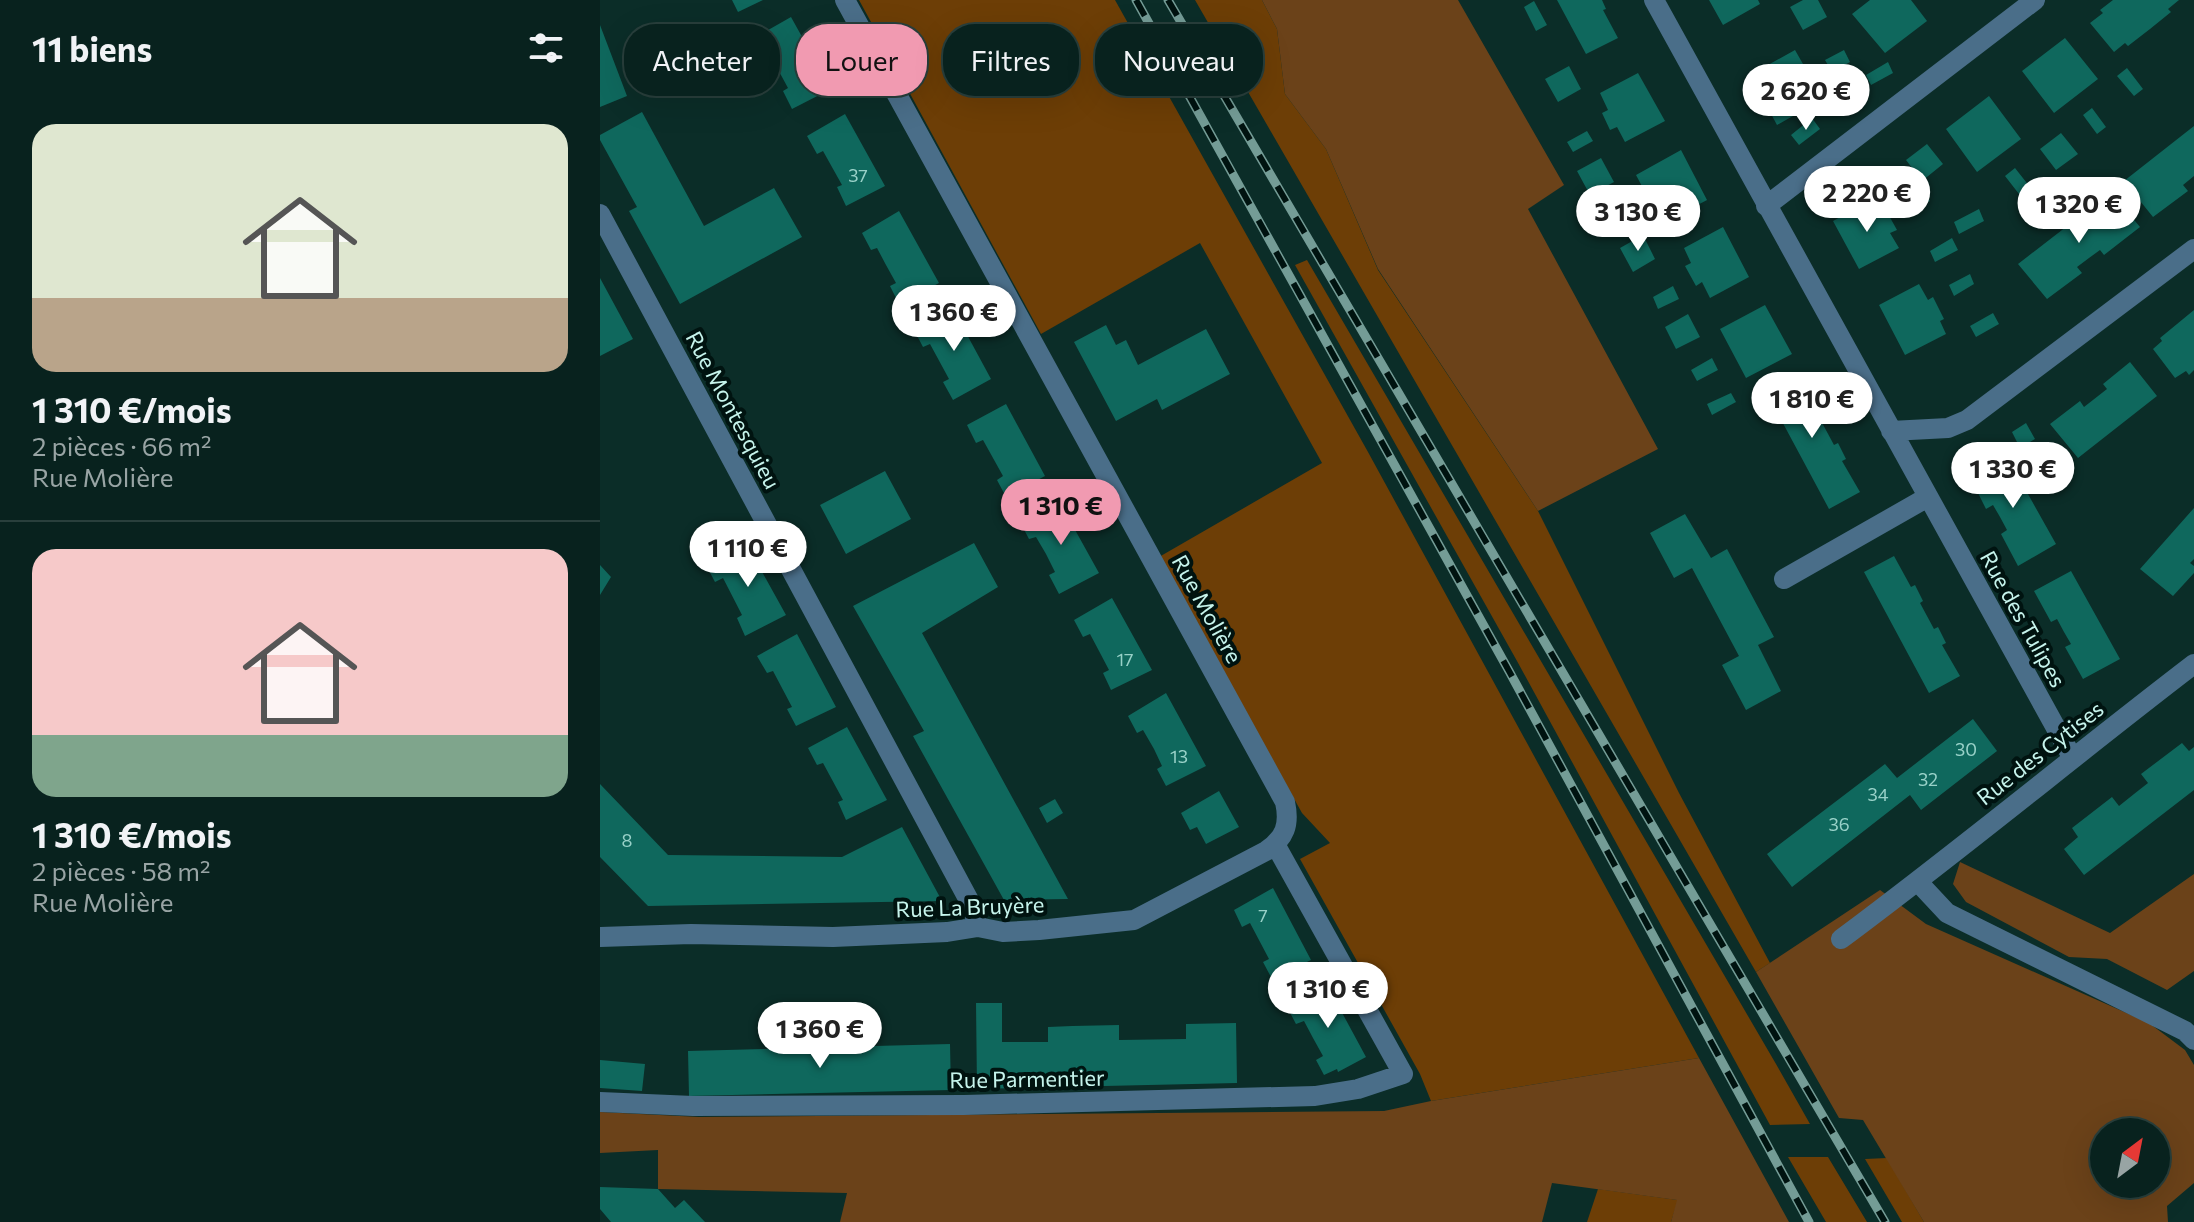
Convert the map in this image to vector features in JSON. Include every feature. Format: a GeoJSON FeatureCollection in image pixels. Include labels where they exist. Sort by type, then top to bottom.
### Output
{"type":"FeatureCollection","features":[{"type":"Feature","properties":{"kind":"street","name":"Rue Molière"},"geometry":{"type":"LineString","coordinates":[[845,0],[1285,802],[1287,825],[1275,844]]}},
{"type":"Feature","properties":{"kind":"street","name":"Rue des Tulipes"},"geometry":{"type":"LineString","coordinates":[[1654,0],[2072,757]]}},
{"type":"Feature","properties":{"kind":"street"},"geometry":{"type":"LineString","coordinates":[[1766,206],[2035,0]]}},
{"type":"Feature","properties":{"kind":"street","name":"Rue Montesquieu"},"geometry":{"type":"LineString","coordinates":[[600,214],[972,906],[978,927]]}},
{"type":"Feature","properties":{"kind":"street"},"geometry":{"type":"LineString","coordinates":[[1891,431],[1948,428],[1967,420],[2194,249]]}},
{"type":"Feature","properties":{"kind":"street"},"geometry":{"type":"LineString","coordinates":[[1784,579],[1928,497]]}},
{"type":"Feature","properties":{"kind":"street","name":"Rue des Cytises"},"geometry":{"type":"LineString","coordinates":[[1841,939],[2194,664]]}},
{"type":"Feature","properties":{"kind":"street","name":"Rue La Bruyère"},"geometry":{"type":"LineString","coordinates":[[600,937],[691,934],[833,937],[947,932],[978,927],[1003,932],[1134,920],[1275,844]]}},
{"type":"Feature","properties":{"kind":"street","name":"Rue Parmentier"},"geometry":{"type":"LineString","coordinates":[[600,1102],[693,1106],[964,1105],[1315,1096],[1358,1089],[1403,1074],[1275,844]]}},
{"type":"Feature","properties":{"kind":"street"},"geometry":{"type":"LineString","coordinates":[[1918,882],[1947,913],[2191,1032]]}},
{"type":"Feature","properties":{"kind":"shaded area"},"geometry":{"type":"Polygon","coordinates":[[[859,0],[1115,0],[1128,24],[1095,24],[1095,96],[1169,96],[1368,452],[1699,1058],[1431,1101],[1420,1074],[1300,859],[1330,843],[1302,813],[1159,557],[1322,463],[1200,243],[1041,334],[911,96],[927,96],[927,24],[872,24],[859,0]]]}},
{"type":"Feature","properties":{"kind":"shaded area"},"geometry":{"type":"Polygon","coordinates":[[[1195,0],[1262,0],[1277,29],[1285,94],[1326,149],[1378,270],[1538,511],[1679,793],[1770,963],[1756,972],[1250,96],[1263,96],[1263,24],[1209,24],[1195,0]]]}},
{"type":"Feature","properties":{"kind":"shaded area"},"geometry":{"type":"Polygon","coordinates":[[[1262,0],[1458,0],[1564,185],[1528,209],[1658,449],[1538,511],[1378,269],[1326,149],[1285,94],[1277,29],[1262,0]]]}},
{"type":"Feature","properties":{"kind":"shaded area"},"geometry":{"type":"Polygon","coordinates":[[[1307,260],[1810,1124],[1770,1125],[1517,661],[1295,265],[1307,260]]]}},
{"type":"Feature","properties":{"kind":"shaded area"},"geometry":{"type":"Polygon","coordinates":[[[1960,862],[2110,933],[2194,874],[2194,971],[2167,990],[2107,959],[2069,957],[1966,902],[1953,884],[1960,862]]]}},
{"type":"Feature","properties":{"kind":"shaded area"},"geometry":{"type":"Polygon","coordinates":[[[1880,890],[1926,924],[2149,1023],[2185,1050],[2194,1065],[2194,1183],[2167,1206],[2168,1222],[1924,1222],[1863,1120],[1839,1118],[1756,972],[1880,890]]]}},
{"type":"Feature","properties":{"kind":"shaded area"},"geometry":{"type":"Polygon","coordinates":[[[1699,1058],[1789,1222],[1671,1222],[1677,1200],[1552,1183],[1542,1222],[840,1222],[847,1193],[658,1189],[658,1150],[600,1153],[600,1112],[699,1117],[1384,1111],[1699,1058]]]}},
{"type":"Feature","properties":{"kind":"shaded area"},"geometry":{"type":"Polygon","coordinates":[[[1788,1157],[1828,1157],[1867,1222],[1826,1222],[1788,1157]]]}},
{"type":"Feature","properties":{"kind":"shaded area"},"geometry":{"type":"Polygon","coordinates":[[[1887,1158],[1924,1222],[1902,1222],[1865,1159],[1887,1158]]]}},
{"type":"Feature","properties":{"kind":"shaded area"},"geometry":{"type":"Polygon","coordinates":[[[1598,1189],[1678,1200],[1671,1222],[1587,1222],[1598,1189]]]}},
{"type":"Feature","properties":{"kind":"building"},"geometry":{"type":"Polygon","coordinates":[[[732,0],[763,0],[738,12],[732,0]]]}},
{"type":"Feature","properties":{"kind":"building"},"geometry":{"type":"Polygon","coordinates":[[[1557,0],[1602,0],[1606,9],[1603,10],[1618,38],[1586,54],[1557,0]]]}},
{"type":"Feature","properties":{"kind":"building"},"geometry":{"type":"Polygon","coordinates":[[[1709,0],[1758,0],[1760,4],[1723,25],[1709,0]]]}},
{"type":"Feature","properties":{"kind":"building"},"geometry":{"type":"Polygon","coordinates":[[[1803,0],[1818,0],[1827,17],[1803,30],[1790,7],[1803,0]]]}},
{"type":"Feature","properties":{"kind":"building"},"geometry":{"type":"Polygon","coordinates":[[[1870,0],[1911,0],[1927,21],[1885,53],[1852,14],[1870,0]]]}},
{"type":"Feature","properties":{"kind":"building"},"geometry":{"type":"Polygon","coordinates":[[[2113,0],[2179,0],[2168,9],[2171,12],[2150,29],[2128,46],[2125,43],[2114,52],[2090,23],[2113,0]]]}},
{"type":"Feature","properties":{"kind":"building"},"geometry":{"type":"Polygon","coordinates":[[[1534,1],[1547,25],[1536,31],[1524,7],[1534,1]]]}},
{"type":"Feature","properties":{"kind":"building"},"geometry":{"type":"Polygon","coordinates":[[[791,17],[796,26],[796,96],[817,96],[792,109],[783,91],[788,88],[780,73],[779,24],[791,17]]]}},
{"type":"Feature","properties":{"kind":"building"},"geometry":{"type":"Polygon","coordinates":[[[600,25],[624,88],[624,96],[627,96],[600,107],[600,25]]]}},
{"type":"Feature","properties":{"kind":"building"},"geometry":{"type":"Polygon","coordinates":[[[2065,38],[2098,79],[2054,113],[2022,71],[2065,38]]]}},
{"type":"Feature","properties":{"kind":"building"},"geometry":{"type":"Polygon","coordinates":[[[1795,50],[1823,99],[1777,125],[1750,75],[1795,50]]]}},
{"type":"Feature","properties":{"kind":"building"},"geometry":{"type":"Polygon","coordinates":[[[1844,50],[1850,62],[1832,72],[1825,60],[1844,50]]]}},
{"type":"Feature","properties":{"kind":"building"},"geometry":{"type":"Polygon","coordinates":[[[1888,62],[1893,73],[1871,85],[1866,75],[1888,62]]]}},
{"type":"Feature","properties":{"kind":"building"},"geometry":{"type":"Polygon","coordinates":[[[1569,66],[1581,89],[1558,102],[1545,79],[1569,66]]]}},
{"type":"Feature","properties":{"kind":"building"},"geometry":{"type":"Polygon","coordinates":[[[2127,68],[2143,89],[2134,96],[2117,76],[2127,68]]]}},
{"type":"Feature","properties":{"kind":"building"},"geometry":{"type":"Polygon","coordinates":[[[1638,73],[1665,121],[1625,142],[1617,127],[1610,130],[1602,113],[1608,110],[1600,93],[1638,73]]]}},
{"type":"Feature","properties":{"kind":"building"},"geometry":{"type":"Polygon","coordinates":[[[1989,96],[2021,139],[1977,172],[1946,129],[1989,96]]]}},
{"type":"Feature","properties":{"kind":"building"},"geometry":{"type":"Polygon","coordinates":[[[2092,108],[2106,127],[2097,134],[2083,115],[2092,108]]]}},
{"type":"Feature","properties":{"kind":"building"},"geometry":{"type":"Polygon","coordinates":[[[642,112],[704,226],[774,188],[802,237],[680,304],[629,211],[637,207],[600,140],[600,135],[642,112]]]}},
{"type":"Feature","properties":{"kind":"building"},"geometry":{"type":"Polygon","coordinates":[[[845,114],[885,186],[846,206],[837,187],[842,185],[823,151],[817,154],[807,136],[845,114]]]}},
{"type":"Feature","properties":{"kind":"building"},"geometry":{"type":"Polygon","coordinates":[[[1812,118],[1820,129],[1799,145],[1791,135],[1812,118]]]}},
{"type":"Feature","properties":{"kind":"building"},"geometry":{"type":"Polygon","coordinates":[[[2194,126],[2194,176],[2183,185],[2188,191],[2153,217],[2124,181],[2194,126]]]}},
{"type":"Feature","properties":{"kind":"building"},"geometry":{"type":"Polygon","coordinates":[[[1587,131],[1593,141],[1573,152],[1567,142],[1587,131]]]}},
{"type":"Feature","properties":{"kind":"building"},"geometry":{"type":"Polygon","coordinates":[[[2061,133],[2078,154],[2056,170],[2040,149],[2061,133]]]}},
{"type":"Feature","properties":{"kind":"building"},"geometry":{"type":"Polygon","coordinates":[[[1927,144],[1943,164],[1922,181],[1906,160],[1927,144]]]}},
{"type":"Feature","properties":{"kind":"building"},"geometry":{"type":"Polygon","coordinates":[[[1681,150],[1707,200],[1662,224],[1636,175],[1681,150]]]}},
{"type":"Feature","properties":{"kind":"building"},"geometry":{"type":"Polygon","coordinates":[[[1601,158],[1614,182],[1590,195],[1577,171],[1601,158]]]}},
{"type":"Feature","properties":{"kind":"building"},"geometry":{"type":"Polygon","coordinates":[[[2015,168],[2030,187],[2019,194],[2005,176],[2015,168]]]}},
{"type":"Feature","properties":{"kind":"building"},"geometry":{"type":"Polygon","coordinates":[[[1924,190],[1930,201],[1909,211],[1903,200],[1924,190]]]}},
{"type":"Feature","properties":{"kind":"building"},"geometry":{"type":"Polygon","coordinates":[[[2111,192],[2140,227],[2104,255],[2100,250],[2077,267],[2082,273],[2047,299],[2018,264],[2111,192]]]}},
{"type":"Feature","properties":{"kind":"building"},"geometry":{"type":"Polygon","coordinates":[[[1872,200],[1880,215],[1887,212],[1897,230],[1890,233],[1899,248],[1859,269],[1833,221],[1872,200]]]}},
{"type":"Feature","properties":{"kind":"building"},"geometry":{"type":"Polygon","coordinates":[[[1629,207],[1634,217],[1615,227],[1609,218],[1629,207]]]}},
{"type":"Feature","properties":{"kind":"building"},"geometry":{"type":"Polygon","coordinates":[[[1979,209],[1984,221],[1959,234],[1954,222],[1979,209]]]}},
{"type":"Feature","properties":{"kind":"building"},"geometry":{"type":"Polygon","coordinates":[[[899,211],[939,283],[899,304],[890,286],[896,283],[877,248],[871,250],[862,233],[899,211]]]}},
{"type":"Feature","properties":{"kind":"building"},"geometry":{"type":"Polygon","coordinates":[[[1723,227],[1749,277],[1710,298],[1702,282],[1696,286],[1685,266],[1691,263],[1684,248],[1723,227]]]}},
{"type":"Feature","properties":{"kind":"building"},"geometry":{"type":"Polygon","coordinates":[[[1643,235],[1655,259],[1633,272],[1620,248],[1643,235]]]}},
{"type":"Feature","properties":{"kind":"building"},"geometry":{"type":"Polygon","coordinates":[[[1952,238],[1958,250],[1935,262],[1930,251],[1952,238]]]}},
{"type":"Feature","properties":{"kind":"building"},"geometry":{"type":"Polygon","coordinates":[[[1970,274],[1974,284],[1954,296],[1949,285],[1970,274]]]}},
{"type":"Feature","properties":{"kind":"building"},"geometry":{"type":"Polygon","coordinates":[[[600,278],[633,339],[600,356],[600,278]]]}},
{"type":"Feature","properties":{"kind":"building"},"geometry":{"type":"Polygon","coordinates":[[[1919,284],[1928,300],[1933,297],[1944,319],[1940,321],[1946,334],[1905,355],[1879,305],[1919,284]]]}},
{"type":"Feature","properties":{"kind":"building"},"geometry":{"type":"Polygon","coordinates":[[[1673,286],[1679,299],[1658,309],[1653,297],[1673,286]]]}},
{"type":"Feature","properties":{"kind":"building"},"geometry":{"type":"Polygon","coordinates":[[[1765,305],[1792,354],[1746,378],[1720,329],[1765,305]]]}},
{"type":"Feature","properties":{"kind":"building"},"geometry":{"type":"Polygon","coordinates":[[[952,307],[991,379],[953,400],[943,382],[949,379],[930,344],[923,347],[914,330],[952,307]]]}},
{"type":"Feature","properties":{"kind":"building"},"geometry":{"type":"Polygon","coordinates":[[[2194,310],[2194,370],[2189,375],[2186,371],[2175,378],[2153,349],[2162,341],[2160,338],[2194,310]]]}},
{"type":"Feature","properties":{"kind":"building"},"geometry":{"type":"Polygon","coordinates":[[[1993,313],[1999,324],[1976,337],[1970,326],[1993,313]]]}},
{"type":"Feature","properties":{"kind":"building"},"geometry":{"type":"Polygon","coordinates":[[[1688,314],[1700,337],[1676,349],[1665,327],[1688,314]]]}},
{"type":"Feature","properties":{"kind":"building"},"geometry":{"type":"Polygon","coordinates":[[[1106,325],[1116,345],[1126,340],[1138,365],[1206,329],[1230,374],[1162,410],[1157,399],[1116,421],[1074,342],[1106,325]]]}},
{"type":"Feature","properties":{"kind":"building"},"geometry":{"type":"Polygon","coordinates":[[[1712,358],[1718,370],[1697,381],[1691,370],[1712,358]]]}},
{"type":"Feature","properties":{"kind":"building"},"geometry":{"type":"Polygon","coordinates":[[[2130,362],[2157,396],[2078,458],[2050,424],[2080,401],[2084,407],[2107,389],[2103,384],[2130,362]]]}},
{"type":"Feature","properties":{"kind":"building"},"geometry":{"type":"Polygon","coordinates":[[[1794,372],[1811,403],[1815,401],[1823,417],[1820,419],[1834,445],[1838,443],[1846,459],[1842,461],[1860,492],[1829,509],[1764,388],[1794,372]]]}},
{"type":"Feature","properties":{"kind":"building"},"geometry":{"type":"Polygon","coordinates":[[[1731,393],[1736,402],[1712,415],[1707,404],[1731,393]]]}},
{"type":"Feature","properties":{"kind":"building"},"geometry":{"type":"Polygon","coordinates":[[[1006,404],[1045,476],[1006,497],[997,480],[1003,476],[983,440],[976,443],[967,425],[1006,404]]]}},
{"type":"Feature","properties":{"kind":"building"},"geometry":{"type":"Polygon","coordinates":[[[2026,423],[2035,439],[2020,448],[2012,432],[2026,423]]]}},
{"type":"Feature","properties":{"kind":"building"},"geometry":{"type":"Polygon","coordinates":[[[2006,455],[2056,544],[2018,566],[2001,534],[2007,530],[2000,517],[1993,505],[1986,509],[1969,475],[2006,455]]]}},
{"type":"Feature","properties":{"kind":"building"},"geometry":{"type":"Polygon","coordinates":[[[885,471],[911,519],[846,554],[820,505],[885,471]]]}},
{"type":"Feature","properties":{"kind":"building"},"geometry":{"type":"Polygon","coordinates":[[[1059,501],[1099,573],[1059,594],[1049,575],[1055,572],[1046,554],[1036,537],[1029,539],[1020,522],[1059,501]]]}},
{"type":"Feature","properties":{"kind":"building"},"geometry":{"type":"Polygon","coordinates":[[[2194,508],[2194,559],[2190,563],[2194,566],[2194,573],[2173,596],[2140,569],[2194,508]]]}},
{"type":"Feature","properties":{"kind":"building"},"geometry":{"type":"Polygon","coordinates":[[[1685,514],[1711,558],[1727,549],[1774,637],[1758,645],[1781,691],[1746,710],[1722,665],[1739,656],[1692,568],[1674,578],[1650,533],[1685,514]]]}},
{"type":"Feature","properties":{"kind":"building"},"geometry":{"type":"Polygon","coordinates":[[[746,543],[786,615],[745,636],[737,618],[742,615],[723,578],[715,582],[706,565],[746,543]]]}},
{"type":"Feature","properties":{"kind":"building"},"geometry":{"type":"Polygon","coordinates":[[[974,543],[998,587],[922,633],[1068,899],[1004,900],[913,736],[924,731],[853,606],[974,543]]]}},
{"type":"Feature","properties":{"kind":"building"},"geometry":{"type":"Polygon","coordinates":[[[1894,556],[1911,587],[1915,585],[1923,601],[1920,603],[1934,629],[1938,627],[1946,643],[1942,645],[1960,676],[1929,693],[1864,572],[1894,556]]]}},
{"type":"Feature","properties":{"kind":"building"},"geometry":{"type":"Polygon","coordinates":[[[600,565],[611,577],[600,595],[600,565]]]}},
{"type":"Feature","properties":{"kind":"building"},"geometry":{"type":"Polygon","coordinates":[[[2071,571],[2120,659],[2083,679],[2065,647],[2071,644],[2057,619],[2051,622],[2034,591],[2071,571]]]}},
{"type":"Feature","properties":{"kind":"building"},"geometry":{"type":"Polygon","coordinates":[[[1112,598],[1152,670],[1111,690],[1103,673],[1109,670],[1099,651],[1090,634],[1083,637],[1074,620],[1112,598]]]}},
{"type":"Feature","properties":{"kind":"building"},"geometry":{"type":"Polygon","coordinates":[[[797,634],[836,707],[796,726],[787,709],[792,707],[773,671],[767,673],[757,656],[797,634]]]}},
{"type":"Feature","properties":{"kind":"building"},"geometry":{"type":"Polygon","coordinates":[[[1166,693],[1206,766],[1166,786],[1157,769],[1162,766],[1154,749],[1143,730],[1137,733],[1128,716],[1166,693]]]}},
{"type":"Feature","properties":{"kind":"building"},"geometry":{"type":"Polygon","coordinates":[[[1973,719],[1997,751],[1921,810],[1910,795],[1792,887],[1767,854],[1885,764],[1897,778],[1973,719]]]}},
{"type":"Feature","properties":{"kind":"building"},"geometry":{"type":"Polygon","coordinates":[[[847,727],[887,800],[846,820],[838,802],[843,800],[823,763],[817,765],[808,748],[847,727]]]}},
{"type":"Feature","properties":{"kind":"building"},"geometry":{"type":"Polygon","coordinates":[[[2182,743],[2189,751],[2194,747],[2194,790],[2084,875],[2064,849],[2078,837],[2072,828],[2112,797],[2119,806],[2148,783],[2141,774],[2182,743]]]}},
{"type":"Feature","properties":{"kind":"building"},"geometry":{"type":"Polygon","coordinates":[[[600,784],[668,855],[842,857],[902,827],[942,901],[648,906],[600,857],[600,784]]]}},
{"type":"Feature","properties":{"kind":"building"},"geometry":{"type":"Polygon","coordinates":[[[1219,791],[1239,827],[1206,844],[1197,827],[1190,830],[1181,813],[1219,791]]]}},
{"type":"Feature","properties":{"kind":"building"},"geometry":{"type":"Polygon","coordinates":[[[1055,799],[1063,813],[1047,823],[1039,808],[1055,799]]]}},
{"type":"Feature","properties":{"kind":"building"},"geometry":{"type":"Polygon","coordinates":[[[1273,888],[1311,960],[1272,979],[1263,962],[1269,959],[1250,923],[1242,927],[1234,910],[1273,888]]]}},
{"type":"Feature","properties":{"kind":"building"},"geometry":{"type":"Polygon","coordinates":[[[1326,983],[1366,1057],[1338,1072],[1337,1069],[1324,1075],[1316,1060],[1323,1056],[1304,1021],[1296,1024],[1287,1007],[1326,983]]]}},
{"type":"Feature","properties":{"kind":"building"},"geometry":{"type":"Polygon","coordinates":[[[976,1003],[1002,1003],[1002,1042],[1048,1042],[1048,1027],[1119,1025],[1119,1040],[1186,1039],[1186,1024],[1236,1023],[1237,1083],[977,1089],[976,1003]]]}},
{"type":"Feature","properties":{"kind":"building"},"geometry":{"type":"Polygon","coordinates":[[[950,1044],[951,1090],[689,1096],[688,1051],[950,1044]]]}},
{"type":"Feature","properties":{"kind":"building"},"geometry":{"type":"Polygon","coordinates":[[[600,1060],[645,1064],[642,1091],[600,1088],[600,1060]]]}},
{"type":"Feature","properties":{"kind":"building"},"geometry":{"type":"Polygon","coordinates":[[[600,1187],[658,1189],[675,1208],[684,1200],[705,1222],[611,1222],[600,1209],[600,1187]]]}},
{"type":"Feature","properties":{"kind":"railway"},"geometry":{"type":"LineString","coordinates":[[1136,0],[1509,671],[1809,1222]]}},
{"type":"Feature","properties":{"kind":"railway"},"geometry":{"type":"LineString","coordinates":[[1168,0],[1885,1222]]}}]}
